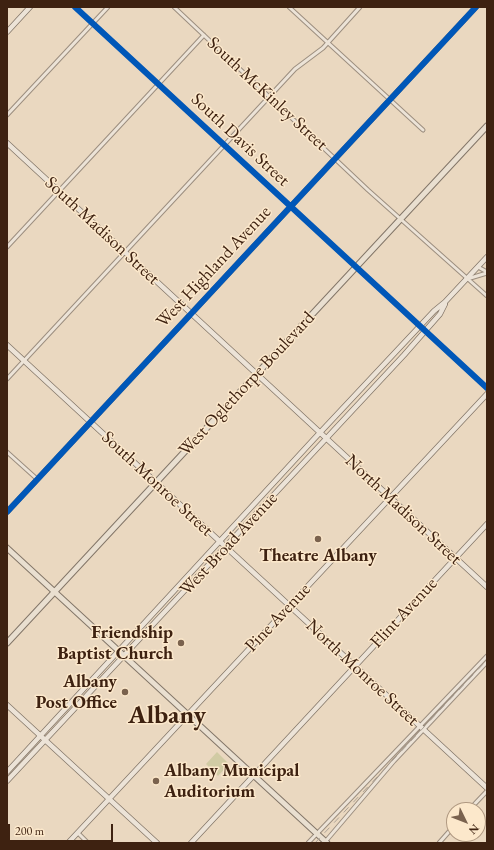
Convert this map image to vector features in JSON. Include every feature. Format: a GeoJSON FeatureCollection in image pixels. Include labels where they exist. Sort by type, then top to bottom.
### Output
{"type":"FeatureCollection","features":[{"type":"Feature","properties":{"kind":"main road"},"geometry":{"type":"LineString","coordinates":[[7,32],[30,7]]}},
{"type":"Feature","properties":{"kind":"main road","name":"West Highland Avenue"},"geometry":{"type":"LineString","coordinates":[[7,512],[476,7]]}},
{"type":"Feature","properties":{"kind":"main road","name":"West Oglethorpe Boulevard"},"geometry":{"type":"LineString","coordinates":[[7,643],[487,126]]}},
{"type":"Feature","properties":{"kind":"main road","name":"South Madison Street"},"geometry":{"type":"LineString","coordinates":[[7,143],[320,433]]}},
{"type":"Feature","properties":{"kind":"main road","name":"West Broad Avenue"},"geometry":{"type":"LineString","coordinates":[[7,772],[320,433],[434,311],[445,302],[487,257]]}},
{"type":"Feature","properties":{"kind":"main road","name":"West Broad Avenue"},"geometry":{"type":"LineString","coordinates":[[7,780],[425,332],[440,314],[445,302]]}},
{"type":"Feature","properties":{"kind":"main road","name":"South Monroe Street"},"geometry":{"type":"LineString","coordinates":[[7,345],[219,542]]}},
{"type":"Feature","properties":{"kind":"main road","name":"Pine Avenue"},"geometry":{"type":"LineString","coordinates":[[68,843],[487,394]]}},
{"type":"Feature","properties":{"kind":"main road","name":"North Madison Street"},"geometry":{"type":"LineString","coordinates":[[320,433],[487,587]]}},
{"type":"Feature","properties":{"kind":"main road","name":"Flint Avenue"},"geometry":{"type":"LineString","coordinates":[[191,843],[487,524]]}},
{"type":"Feature","properties":{"kind":"main road","name":"North Monroe Street"},"geometry":{"type":"LineString","coordinates":[[219,542],[487,789]]}},
{"type":"Feature","properties":{"kind":"main road"},"geometry":{"type":"LineString","coordinates":[[7,548],[326,842]]}},
{"type":"Feature","properties":{"kind":"main road"},"geometry":{"type":"LineString","coordinates":[[7,705],[157,843]]}},
{"type":"Feature","properties":{"kind":"street","name":"South Davis Street"},"geometry":{"type":"LineString","coordinates":[[75,7],[487,388]]}},
{"type":"Feature","properties":{"kind":"street"},"geometry":{"type":"LineString","coordinates":[[7,115],[108,7]]}},
{"type":"Feature","properties":{"kind":"street","name":"South McKinley Street"},"geometry":{"type":"LineString","coordinates":[[174,7],[401,219],[487,296]]}},
{"type":"Feature","properties":{"kind":"street"},"geometry":{"type":"LineString","coordinates":[[289,7],[423,130]]}},
{"type":"Feature","properties":{"kind":"street"},"geometry":{"type":"LineString","coordinates":[[7,380],[225,146],[301,62],[318,52],[328,43],[360,7]]}},
{"type":"Feature","properties":{"kind":"street"},"geometry":{"type":"LineString","coordinates":[[7,247],[204,35]]}},
{"type":"Feature","properties":{"kind":"street"},"geometry":{"type":"LineString","coordinates":[[478,267],[487,273]]}},
{"type":"Feature","properties":{"kind":"street"},"geometry":{"type":"LineString","coordinates":[[467,279],[487,273]]}},
{"type":"Feature","properties":{"kind":"street"},"geometry":{"type":"LineString","coordinates":[[7,452],[37,479]]}},
{"type":"Feature","properties":{"kind":"street"},"geometry":{"type":"LineString","coordinates":[[326,842],[422,728],[487,656]]}},
{"type":"Feature","properties":{"kind":"street"},"geometry":{"type":"LineString","coordinates":[[308,843],[487,662]]}},
{"type":"Feature","properties":{"kind":"street"},"geometry":{"type":"LineString","coordinates":[[476,802],[487,789]]}},
{"type":"Feature","properties":{"kind":"street"},"geometry":{"type":"LineString","coordinates":[[78,833],[88,843]]}},
{"type":"Feature","properties":{"kind":"street"},"geometry":{"type":"LineString","coordinates":[[438,843],[446,834]]}},
{"type":"Feature","properties":{"kind":"shaded area"},"geometry":{"type":"Polygon","coordinates":[[[217,752],[229,764],[218,776],[206,764],[217,752]]]}},
{"type":"Feature","properties":{"kind":"railway"},"geometry":{"type":"LineString","coordinates":[[315,843],[487,660]]}},
{"type":"Feature","properties":{"kind":"cycle path"},"geometry":{"type":"LineString","coordinates":[[75,7],[487,388]]}},
{"type":"Feature","properties":{"kind":"cycle path"},"geometry":{"type":"LineString","coordinates":[[7,512],[476,7]]}},
{"type":"Feature","properties":{"kind":"place","name":"Theatre Albany"},"geometry":{"type":"Point","coordinates":[318,539]}},
{"type":"Feature","properties":{"kind":"place","name":"Friendship Baptist Church"},"geometry":{"type":"Point","coordinates":[181,643]}},
{"type":"Feature","properties":{"kind":"place","name":"Albany Post Office"},"geometry":{"type":"Point","coordinates":[125,692]}},
{"type":"Feature","properties":{"kind":"place","name":"Albany Municipal Auditorium"},"geometry":{"type":"Point","coordinates":[156,781]}},
{"type":"Feature","properties":{"kind":"district","name":"Albany"},"geometry":{"type":"Point","coordinates":[167,716]}}]}
